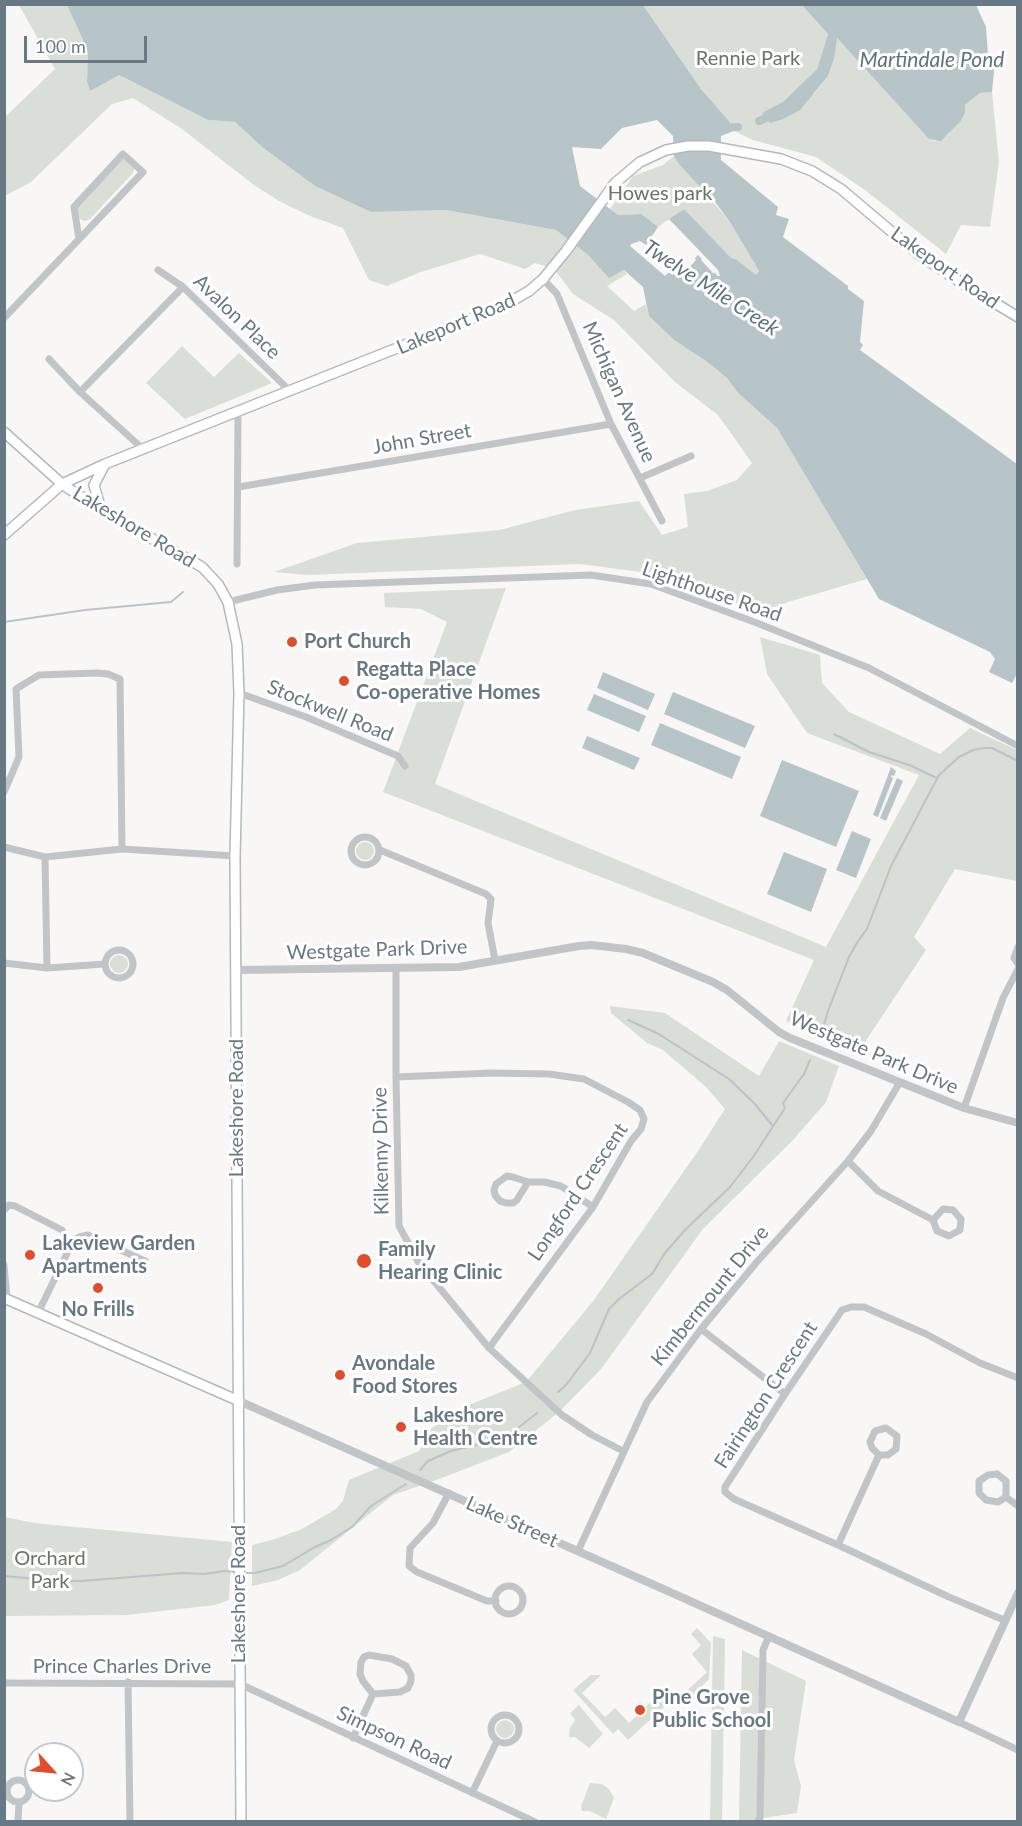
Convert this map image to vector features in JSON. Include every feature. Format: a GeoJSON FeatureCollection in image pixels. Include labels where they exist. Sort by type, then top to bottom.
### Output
{"type":"FeatureCollection","features":[{"type":"Feature","properties":{"kind":"main road","name":"Lakeport Road"},"geometry":{"type":"LineString","coordinates":[[4,535],[62,484],[105,464],[503,306],[529,291],[543,279],[615,183],[640,162],[666,150],[688,146],[726,149],[781,159],[812,171],[841,189],[918,254],[1017,317]]}},
{"type":"Feature","properties":{"kind":"main road","name":"Lakeshore Road"},"geometry":{"type":"LineString","coordinates":[[4,432],[62,484],[101,510],[202,567],[218,584],[228,602],[237,644],[239,693],[235,856],[241,1821]]}},
{"type":"Feature","properties":{"kind":"main road"},"geometry":{"type":"LineString","coordinates":[[101,510],[94,485],[105,464]]}},
{"type":"Feature","properties":{"kind":"main road","name":"Lake Street"},"geometry":{"type":"LineString","coordinates":[[6,1299],[238,1401]]}},
{"type":"Feature","properties":{"kind":"street"},"geometry":{"type":"LineString","coordinates":[[4,318],[143,172],[123,154],[74,207],[79,239]]}},
{"type":"Feature","properties":{"kind":"street","name":"Avalon Place"},"geometry":{"type":"LineString","coordinates":[[158,270],[183,287],[290,391]]}},
{"type":"Feature","properties":{"kind":"street","name":"Michigan Avenue"},"geometry":{"type":"LineString","coordinates":[[543,279],[557,294],[611,424],[662,520]]}},
{"type":"Feature","properties":{"kind":"street"},"geometry":{"type":"LineString","coordinates":[[80,392],[183,287]]}},
{"type":"Feature","properties":{"kind":"street"},"geometry":{"type":"LineString","coordinates":[[50,359],[80,392],[143,449]]}},
{"type":"Feature","properties":{"kind":"street"},"geometry":{"type":"LineString","coordinates":[[237,564],[238,411]]}},
{"type":"Feature","properties":{"kind":"street","name":"John Street"},"geometry":{"type":"LineString","coordinates":[[238,487],[611,424]]}},
{"type":"Feature","properties":{"kind":"street"},"geometry":{"type":"LineString","coordinates":[[640,478],[691,456]]}},
{"type":"Feature","properties":{"kind":"street","name":"Lighthouse Road"},"geometry":{"type":"LineString","coordinates":[[228,602],[278,590],[315,585],[591,574],[651,584],[869,668],[1017,746]]}},
{"type":"Feature","properties":{"kind":"street"},"geometry":{"type":"LineString","coordinates":[[4,792],[18,757],[16,688],[39,675],[96,673],[108,674],[120,679],[122,849]]}},
{"type":"Feature","properties":{"kind":"street","name":"Stockwell Road"},"geometry":{"type":"LineString","coordinates":[[239,693],[306,717],[398,756],[405,766]]}},
{"type":"Feature","properties":{"kind":"street"},"geometry":{"type":"LineString","coordinates":[[380,850],[378,859],[370,865],[361,865],[351,855],[352,846],[358,839],[372,838],[380,850],[486,894],[491,899],[488,923],[495,960]]}},
{"type":"Feature","properties":{"kind":"street"},"geometry":{"type":"LineString","coordinates":[[4,847],[45,857],[122,849],[235,856]]}},
{"type":"Feature","properties":{"kind":"street"},"geometry":{"type":"LineString","coordinates":[[45,857],[47,968]]}},
{"type":"Feature","properties":{"kind":"street","name":"Westgate Park Drive"},"geometry":{"type":"LineString","coordinates":[[236,970],[459,967],[592,945],[626,949],[643,953],[713,982],[727,990],[779,1032],[964,1108],[1017,1123]]}},
{"type":"Feature","properties":{"kind":"street"},"geometry":{"type":"LineString","coordinates":[[1017,947],[1014,958],[1017,964]]}},
{"type":"Feature","properties":{"kind":"street"},"geometry":{"type":"LineString","coordinates":[[114,950],[123,950],[130,956],[132,964],[129,973],[116,978],[108,973],[105,964],[107,955],[114,950]]}},
{"type":"Feature","properties":{"kind":"street"},"geometry":{"type":"LineString","coordinates":[[4,963],[47,968],[105,964]]}},
{"type":"Feature","properties":{"kind":"street","name":"Kilkenny Drive"},"geometry":{"type":"LineString","coordinates":[[396,969],[399,1226],[420,1263],[489,1348],[562,1415],[592,1435],[623,1450]]}},
{"type":"Feature","properties":{"kind":"street"},"geometry":{"type":"LineString","coordinates":[[964,1108],[1004,998],[1017,969]]}},
{"type":"Feature","properties":{"kind":"street","name":"Longford Crescent"},"geometry":{"type":"LineString","coordinates":[[396,1077],[492,1073],[549,1074],[584,1079],[628,1102],[640,1110],[644,1119],[641,1129],[631,1141],[593,1207],[489,1348]]}},
{"type":"Feature","properties":{"kind":"street","name":"Kimbermount Drive"},"geometry":{"type":"LineString","coordinates":[[578,1551],[647,1402],[701,1329],[756,1263],[848,1161],[871,1131],[900,1082]]}},
{"type":"Feature","properties":{"kind":"street"},"geometry":{"type":"LineString","coordinates":[[848,1161],[878,1191],[933,1220],[937,1231],[949,1236],[960,1230],[961,1219],[953,1210],[943,1209],[933,1220]]}},
{"type":"Feature","properties":{"kind":"street"},"geometry":{"type":"LineString","coordinates":[[528,1182],[513,1203],[506,1203],[495,1195],[496,1184],[507,1176],[528,1182],[544,1182],[561,1186],[593,1207]]}},
{"type":"Feature","properties":{"kind":"street"},"geometry":{"type":"LineString","coordinates":[[4,1210],[9,1206],[15,1206],[62,1230]]}},
{"type":"Feature","properties":{"kind":"street"},"geometry":{"type":"LineString","coordinates":[[38,1313],[72,1243],[79,1237],[88,1235],[144,1262]]}},
{"type":"Feature","properties":{"kind":"street"},"geometry":{"type":"LineString","coordinates":[[4,1265],[6,1299]]}},
{"type":"Feature","properties":{"kind":"street","name":"Fairington Crescent"},"geometry":{"type":"LineString","coordinates":[[1004,1620],[734,1498],[725,1492],[725,1487],[784,1394],[842,1310],[850,1307],[864,1307],[927,1334],[980,1363],[1017,1378]]}},
{"type":"Feature","properties":{"kind":"street"},"geometry":{"type":"LineString","coordinates":[[701,1329],[784,1394]]}},
{"type":"Feature","properties":{"kind":"street","name":"Lake Street"},"geometry":{"type":"LineString","coordinates":[[238,1401],[769,1636],[1017,1750]]}},
{"type":"Feature","properties":{"kind":"street"},"geometry":{"type":"LineString","coordinates":[[838,1545],[879,1455]]}},
{"type":"Feature","properties":{"kind":"street"},"geometry":{"type":"LineString","coordinates":[[997,1474],[1006,1481],[1006,1497],[998,1503],[986,1500],[979,1493],[979,1482],[988,1475],[997,1474]]}},
{"type":"Feature","properties":{"kind":"street"},"geometry":{"type":"LineString","coordinates":[[449,1493],[433,1523],[410,1548],[409,1566],[417,1572],[487,1601],[496,1601]]}},
{"type":"Feature","properties":{"kind":"street"},"geometry":{"type":"LineString","coordinates":[[1006,1497],[1017,1506]]}},
{"type":"Feature","properties":{"kind":"street"},"geometry":{"type":"LineString","coordinates":[[506,1586],[517,1588],[523,1598],[522,1605],[513,1613],[501,1611],[496,1601],[498,1593],[506,1586]]}},
{"type":"Feature","properties":{"kind":"street"},"geometry":{"type":"LineString","coordinates":[[959,1722],[1017,1593]]}},
{"type":"Feature","properties":{"kind":"street"},"geometry":{"type":"LineString","coordinates":[[757,1821],[760,1818],[763,1650],[769,1636]]}},
{"type":"Feature","properties":{"kind":"street"},"geometry":{"type":"LineString","coordinates":[[375,1655],[392,1659],[406,1666],[411,1681],[408,1688],[400,1692],[373,1694],[360,1674],[364,1657],[375,1655]]}},
{"type":"Feature","properties":{"kind":"street"},"geometry":{"type":"LineString","coordinates":[[128,1682],[130,1821]]}},
{"type":"Feature","properties":{"kind":"street","name":"Prince Charles Drive"},"geometry":{"type":"LineString","coordinates":[[4,1683],[240,1684]]}},
{"type":"Feature","properties":{"kind":"street","name":"Simpson Road"},"geometry":{"type":"LineString","coordinates":[[240,1684],[535,1821]]}},
{"type":"Feature","properties":{"kind":"street"},"geometry":{"type":"LineString","coordinates":[[353,1738],[373,1694]]}},
{"type":"Feature","properties":{"kind":"street"},"geometry":{"type":"LineString","coordinates":[[505,1715],[513,1718],[518,1725],[518,1735],[506,1743],[497,1740],[491,1734],[493,1721],[505,1715]]}},
{"type":"Feature","properties":{"kind":"street"},"geometry":{"type":"LineString","coordinates":[[472,1793],[497,1740]]}},
{"type":"Feature","properties":{"kind":"street"},"geometry":{"type":"LineString","coordinates":[[18,1821],[19,1803]]}},
{"type":"Feature","properties":{"kind":"green space","name":"Rennie Park"},"geometry":{"type":"Polygon","coordinates":[[[802,4],[828,34],[817,69],[784,101],[762,113],[814,94],[828,76],[834,59],[836,37],[929,139],[935,141],[948,135],[965,113],[965,105],[980,93],[992,92],[999,162],[990,227],[961,225],[946,254],[865,190],[816,157],[753,140],[734,131],[729,121],[701,89],[643,5],[802,4]]]}},
{"type":"Feature","properties":{"kind":"green space"},"geometry":{"type":"Polygon","coordinates":[[[19,5],[67,5],[88,51],[87,81],[119,75],[208,120],[235,122],[262,147],[315,186],[371,212],[446,210],[556,230],[588,255],[609,277],[624,270],[627,274],[607,286],[634,311],[646,304],[649,316],[674,340],[727,378],[738,393],[777,428],[867,579],[788,602],[760,613],[671,576],[580,564],[307,575],[274,572],[357,543],[500,530],[575,510],[639,501],[662,535],[688,527],[684,494],[707,491],[737,480],[752,463],[718,415],[675,382],[614,320],[573,294],[554,269],[535,263],[525,269],[480,254],[421,272],[387,286],[369,280],[343,228],[279,201],[254,185],[182,129],[133,98],[112,104],[31,182],[5,196],[4,118],[55,69],[19,5]]]}},
{"type":"Feature","properties":{"kind":"green space","name":"Howes park"},"geometry":{"type":"Polygon","coordinates":[[[674,156],[730,222],[759,271],[755,276],[737,260],[731,259],[684,209],[658,227],[637,214],[618,215],[610,209],[633,176],[663,165],[674,156]]]}},
{"type":"Feature","properties":{"kind":"green space"},"geometry":{"type":"Polygon","coordinates":[[[125,159],[135,168],[133,173],[90,219],[85,221],[77,218],[75,208],[120,160],[125,159]]]}},
{"type":"Feature","properties":{"kind":"green space"},"geometry":{"type":"Polygon","coordinates":[[[182,346],[214,377],[239,353],[272,383],[185,419],[146,383],[182,346]]]}},
{"type":"Feature","properties":{"kind":"green space"},"geometry":{"type":"Polygon","coordinates":[[[506,588],[435,784],[826,947],[919,775],[807,733],[767,674],[760,637],[820,655],[822,683],[849,712],[940,754],[970,728],[1017,750],[1017,881],[955,869],[914,937],[926,950],[857,1054],[786,1021],[814,960],[383,792],[447,622],[421,609],[385,607],[384,593],[506,588]]]}},
{"type":"Feature","properties":{"kind":"green space"},"geometry":{"type":"Polygon","coordinates":[[[365,842],[371,845],[374,851],[371,857],[365,860],[359,857],[356,851],[359,845],[365,842]]]}},
{"type":"Feature","properties":{"kind":"green space"},"geometry":{"type":"Polygon","coordinates":[[[115,955],[123,955],[128,960],[126,971],[115,973],[110,968],[110,960],[115,955]]]}},
{"type":"Feature","properties":{"kind":"green space"},"geometry":{"type":"Polygon","coordinates":[[[610,1006],[665,1013],[759,1076],[779,1041],[839,1066],[826,1102],[793,1140],[703,1229],[601,1369],[560,1411],[509,1452],[393,1495],[300,1570],[278,1580],[252,1586],[252,1545],[302,1529],[336,1509],[343,1501],[349,1480],[419,1451],[432,1428],[440,1423],[444,1415],[526,1382],[594,1300],[725,1109],[706,1087],[663,1050],[647,1043],[611,1013],[610,1006]]]}},
{"type":"Feature","properties":{"kind":"green space","name":"Orchard Park"},"geometry":{"type":"Polygon","coordinates":[[[5,1517],[34,1523],[232,1542],[229,1600],[215,1605],[126,1615],[5,1616],[5,1517]]]}},
{"type":"Feature","properties":{"kind":"green space"},"geometry":{"type":"Polygon","coordinates":[[[697,1628],[711,1643],[709,1679],[683,1705],[677,1700],[707,1672],[692,1654],[701,1645],[691,1634],[697,1628]]]}},
{"type":"Feature","properties":{"kind":"green space"},"geometry":{"type":"Polygon","coordinates":[[[713,1636],[725,1639],[722,1822],[710,1821],[713,1636]]]}},
{"type":"Feature","properties":{"kind":"green space"},"geometry":{"type":"Polygon","coordinates":[[[742,1650],[806,1681],[794,1760],[801,1786],[797,1813],[739,1822],[742,1650]]]}},
{"type":"Feature","properties":{"kind":"green space"},"geometry":{"type":"Polygon","coordinates":[[[591,1675],[601,1675],[582,1693],[605,1717],[615,1708],[629,1723],[663,1690],[673,1699],[628,1740],[618,1729],[613,1734],[573,1690],[591,1675]]]}},
{"type":"Feature","properties":{"kind":"green space"},"geometry":{"type":"Polygon","coordinates":[[[579,1705],[603,1734],[589,1748],[575,1737],[569,1737],[570,1728],[575,1720],[570,1713],[579,1705]]]}},
{"type":"Feature","properties":{"kind":"green space"},"geometry":{"type":"Polygon","coordinates":[[[501,1720],[509,1720],[514,1725],[512,1736],[501,1738],[496,1733],[496,1725],[501,1720]]]}},
{"type":"Feature","properties":{"kind":"green space"},"geometry":{"type":"Polygon","coordinates":[[[590,1783],[602,1784],[609,1789],[614,1798],[606,1819],[590,1811],[582,1811],[581,1806],[590,1783]]]}},
{"type":"Feature","properties":{"kind":"water","name":"Twelve Mile Creek"},"geometry":{"type":"Polygon","coordinates":[[[67,5],[643,5],[701,89],[729,121],[734,131],[721,136],[721,160],[778,207],[776,215],[789,219],[783,237],[848,286],[848,289],[864,301],[860,342],[863,345],[860,350],[1017,464],[1018,672],[1012,683],[989,672],[995,659],[990,652],[879,599],[777,428],[738,393],[727,378],[674,340],[649,316],[643,287],[624,270],[609,278],[588,255],[556,230],[446,210],[371,212],[315,186],[262,147],[235,122],[208,120],[119,75],[90,91],[87,81],[88,51],[67,5]],[[657,120],[622,128],[601,149],[572,147],[580,186],[618,215],[641,214],[658,227],[646,245],[640,241],[630,246],[665,276],[673,269],[682,276],[698,255],[714,274],[715,272],[717,276],[720,276],[718,270],[669,219],[684,209],[731,258],[756,275],[759,271],[730,222],[706,190],[703,190],[674,156],[673,136],[657,120]]]}},
{"type":"Feature","properties":{"kind":"water","name":"Martindale Pond"},"geometry":{"type":"Polygon","coordinates":[[[802,5],[976,5],[986,27],[988,55],[995,60],[992,92],[980,93],[965,105],[965,113],[960,122],[941,141],[929,139],[837,38],[834,59],[828,76],[800,110],[770,123],[762,113],[784,101],[817,69],[828,34],[802,5]]]}},
{"type":"Feature","properties":{"kind":"water"},"geometry":{"type":"Polygon","coordinates":[[[603,672],[655,694],[648,710],[597,688],[603,672]]]}},
{"type":"Feature","properties":{"kind":"water"},"geometry":{"type":"Polygon","coordinates":[[[673,692],[755,726],[745,748],[664,714],[673,692]]]}},
{"type":"Feature","properties":{"kind":"water"},"geometry":{"type":"Polygon","coordinates":[[[594,694],[646,716],[639,732],[587,710],[594,694]]]}},
{"type":"Feature","properties":{"kind":"water"},"geometry":{"type":"Polygon","coordinates":[[[660,723],[741,757],[732,779],[651,745],[660,723]]]}},
{"type":"Feature","properties":{"kind":"water"},"geometry":{"type":"Polygon","coordinates":[[[587,736],[640,758],[634,770],[582,748],[587,736]]]}},
{"type":"Feature","properties":{"kind":"water"},"geometry":{"type":"Polygon","coordinates":[[[782,760],[859,791],[836,847],[760,816],[782,760]]]}},
{"type":"Feature","properties":{"kind":"water"},"geometry":{"type":"Polygon","coordinates":[[[891,767],[896,771],[891,777],[893,778],[878,817],[873,815],[891,767]]]}},
{"type":"Feature","properties":{"kind":"water"},"geometry":{"type":"Polygon","coordinates":[[[897,778],[903,781],[886,821],[880,818],[897,778]]]}},
{"type":"Feature","properties":{"kind":"water"},"geometry":{"type":"Polygon","coordinates":[[[852,831],[871,839],[856,878],[836,870],[852,831]]]}},
{"type":"Feature","properties":{"kind":"water"},"geometry":{"type":"Polygon","coordinates":[[[784,852],[827,869],[811,912],[767,894],[784,852]]]}},
{"type":"Feature","properties":{"kind":"waterway"},"geometry":{"type":"LineString","coordinates":[[759,121],[766,118]]}},
{"type":"Feature","properties":{"kind":"waterway"},"geometry":{"type":"LineString","coordinates":[[732,127],[738,127]]}},
{"type":"Feature","properties":{"kind":"waterway"},"geometry":{"type":"LineString","coordinates":[[4,622],[85,610],[171,602],[183,592]]}},
{"type":"Feature","properties":{"kind":"waterway"},"geometry":{"type":"LineString","coordinates":[[834,734],[869,752],[909,765],[937,778]]}},
{"type":"Feature","properties":{"kind":"waterway"},"geometry":{"type":"LineString","coordinates":[[820,1038],[849,957],[867,929],[891,866],[939,775],[959,757],[983,748],[992,748],[1018,761]]}},
{"type":"Feature","properties":{"kind":"waterway"},"geometry":{"type":"LineString","coordinates":[[628,1020],[657,1033],[729,1079],[754,1103],[772,1125]]}},
{"type":"Feature","properties":{"kind":"waterway"},"geometry":{"type":"LineString","coordinates":[[558,1392],[590,1353],[609,1309],[652,1274],[665,1253],[685,1230],[730,1187],[753,1157],[785,1108],[783,1103],[804,1074],[810,1060]]}},
{"type":"Feature","properties":{"kind":"waterway"},"geometry":{"type":"LineString","coordinates":[[420,1470],[428,1461],[451,1451],[484,1443],[514,1431],[537,1413]]}},
{"type":"Feature","properties":{"kind":"waterway"},"geometry":{"type":"LineString","coordinates":[[243,1573],[255,1573],[283,1566],[331,1540],[352,1527],[371,1506],[406,1484]]}},
{"type":"Feature","properties":{"kind":"waterway"},"geometry":{"type":"LineString","coordinates":[[4,1576],[81,1581],[183,1573],[238,1572]]}},
{"type":"Feature","properties":{"kind":"place","name":"Port Church"},"geometry":{"type":"Point","coordinates":[292,642]}},
{"type":"Feature","properties":{"kind":"place","name":"Regatta Place Co-operative Homes"},"geometry":{"type":"Point","coordinates":[344,681]}},
{"type":"Feature","properties":{"kind":"place","name":"Lakeview Garden Apartments"},"geometry":{"type":"Point","coordinates":[30,1255]}},
{"type":"Feature","properties":{"kind":"place","name":"Family Hearing Clinic"},"geometry":{"type":"Point","coordinates":[364,1261]}},
{"type":"Feature","properties":{"kind":"place","name":"No Frills"},"geometry":{"type":"Point","coordinates":[98,1288]}},
{"type":"Feature","properties":{"kind":"place","name":"Avondale Food Stores"},"geometry":{"type":"Point","coordinates":[340,1375]}},
{"type":"Feature","properties":{"kind":"place","name":"Lakeshore Health Centre"},"geometry":{"type":"Point","coordinates":[401,1427]}},
{"type":"Feature","properties":{"kind":"place","name":"Pine Grove Public School"},"geometry":{"type":"Point","coordinates":[640,1710]}}]}
